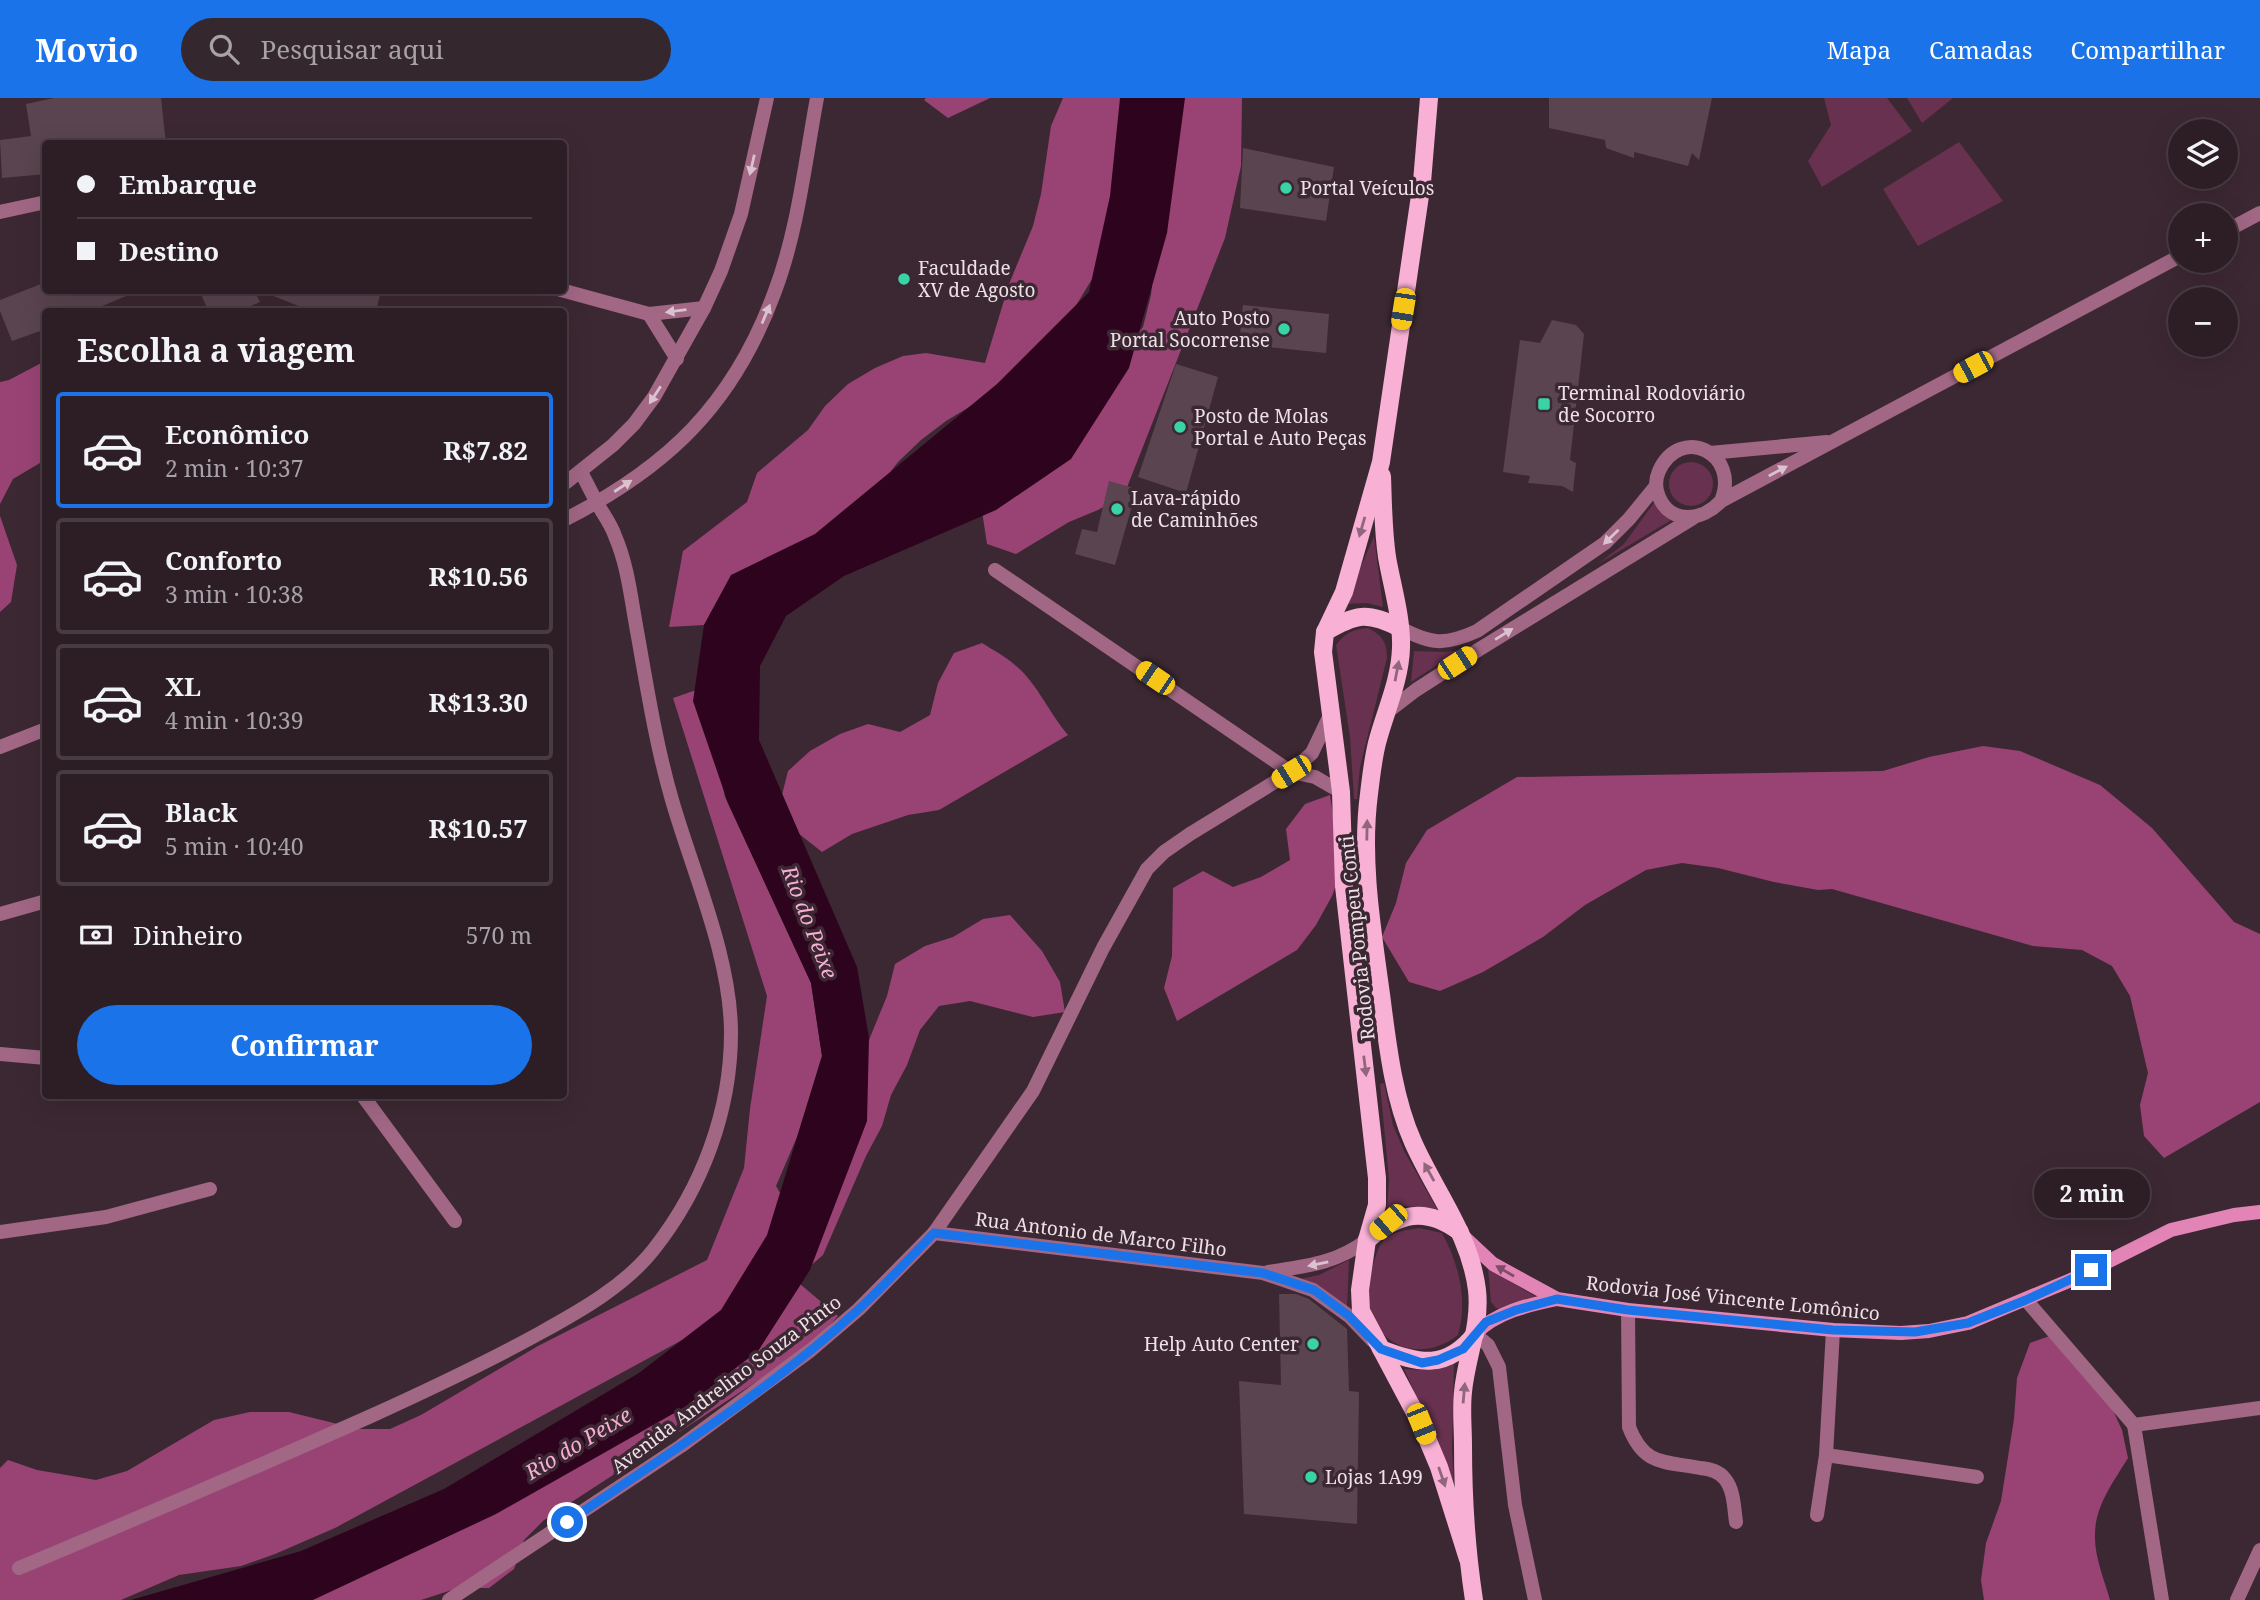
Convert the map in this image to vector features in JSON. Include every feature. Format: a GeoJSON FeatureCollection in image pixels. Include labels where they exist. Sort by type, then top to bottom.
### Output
{"type":"FeatureCollection","features":[{"type":"Feature","properties":{"kind":"main road"},"geometry":{"type":"LineString","coordinates":[[1325,632],[1344,592],[1381,462],[1422,182],[1430,98]]}},
{"type":"Feature","properties":{"kind":"main road","name":"Rodovia Pompeu Conti"},"geometry":{"type":"LineString","coordinates":[[1381,462],[1387,553],[1401,649],[1397,676],[1376,745],[1366,832],[1369,888],[1382,1004],[1395,1086],[1413,1143],[1460,1232]]}},
{"type":"Feature","properties":{"kind":"main road"},"geometry":{"type":"LineString","coordinates":[[1325,632],[1346,620],[1367,615],[1400,628]]}},
{"type":"Feature","properties":{"kind":"main road","name":"Rodovia Pompeu Conti"},"geometry":{"type":"LineString","coordinates":[[1325,632],[1324,671],[1332,710],[1341,792],[1344,887],[1377,1178],[1377,1205],[1367,1240]]}},
{"type":"Feature","properties":{"kind":"main road","name":"Rodovia José Vincente Lomônico"},"geometry":{"type":"LineString","coordinates":[[1460,1232],[1493,1264],[1557,1299],[1628,1310],[1833,1330],[1900,1333],[1929,1331],[1968,1323],[2071,1280],[2171,1230],[2234,1215],[2260,1212]]}},
{"type":"Feature","properties":{"kind":"main road"},"geometry":{"type":"LineString","coordinates":[[1468,1559],[1421,1424],[1361,1311],[1360,1290],[1367,1240],[1388,1222],[1423,1216],[1443,1219],[1460,1232],[1472,1264],[1479,1311],[1463,1392],[1463,1486],[1474,1600]]}},
{"type":"Feature","properties":{"kind":"main road","name":"Rodovia José Vincente Lomônico"},"geometry":{"type":"LineString","coordinates":[[1475,1334],[1486,1322],[1557,1299]]}},
{"type":"Feature","properties":{"kind":"main road"},"geometry":{"type":"LineString","coordinates":[[1381,1349],[1422,1363],[1438,1360],[1463,1349],[1475,1334]]}},
{"type":"Feature","properties":{"kind":"street"},"geometry":{"type":"LineString","coordinates":[[567,482],[613,445],[634,424],[677,359],[704,308],[730,248],[741,214],[767,98]]}},
{"type":"Feature","properties":{"kind":"street"},"geometry":{"type":"LineString","coordinates":[[567,518],[642,474],[674,449],[701,422],[722,395],[745,357],[776,290],[786,256],[817,98]]}},
{"type":"Feature","properties":{"kind":"street"},"geometry":{"type":"LineString","coordinates":[[0,212],[42,203]]}},
{"type":"Feature","properties":{"kind":"street"},"geometry":{"type":"LineString","coordinates":[[2238,225],[2260,213]]}},
{"type":"Feature","properties":{"kind":"street"},"geometry":{"type":"LineString","coordinates":[[1386,713],[1478,650],[1693,518],[1704,515],[1721,501],[2168,262]]}},
{"type":"Feature","properties":{"kind":"street"},"geometry":{"type":"LineString","coordinates":[[567,292],[649,314],[704,308]]}},
{"type":"Feature","properties":{"kind":"street"},"geometry":{"type":"LineString","coordinates":[[649,314],[677,359]]}},
{"type":"Feature","properties":{"kind":"street"},"geometry":{"type":"LineString","coordinates":[[1710,453],[1835,441]]}},
{"type":"Feature","properties":{"kind":"street"},"geometry":{"type":"LineString","coordinates":[[1693,518],[1668,510],[1660,499],[1656,486],[1656,476],[1663,461],[1676,450],[1700,448],[1719,461],[1726,481],[1721,501]]}},
{"type":"Feature","properties":{"kind":"street"},"geometry":{"type":"LineString","coordinates":[[19,1568],[234,1477],[494,1359],[578,1312],[617,1284],[653,1251],[683,1207],[709,1155],[728,1086],[731,1031],[726,987],[711,925],[671,797],[653,719],[625,566],[615,534],[581,472]]}},
{"type":"Feature","properties":{"kind":"street"},"geometry":{"type":"LineString","coordinates":[[1400,628],[1424,641],[1443,642],[1457,640],[1477,631],[1605,543],[1656,486]]}},
{"type":"Feature","properties":{"kind":"street"},"geometry":{"type":"LineString","coordinates":[[995,570],[1291,772],[1315,777],[1341,792]]}},
{"type":"Feature","properties":{"kind":"street","name":"Avenida Andrelino Souza Pinto"},"geometry":{"type":"LineString","coordinates":[[452,1599],[681,1446],[811,1350],[859,1309],[934,1233],[1033,1091],[1103,948],[1147,869],[1164,852],[1190,834],[1291,772],[1312,753],[1332,710]]}},
{"type":"Feature","properties":{"kind":"street"},"geometry":{"type":"LineString","coordinates":[[0,747],[42,731]]}},
{"type":"Feature","properties":{"kind":"street"},"geometry":{"type":"LineString","coordinates":[[0,914],[42,902]]}},
{"type":"Feature","properties":{"kind":"street"},"geometry":{"type":"LineString","coordinates":[[0,1054],[42,1058]]}},
{"type":"Feature","properties":{"kind":"street"},"geometry":{"type":"LineString","coordinates":[[365,1099],[455,1221]]}},
{"type":"Feature","properties":{"kind":"street"},"geometry":{"type":"LineString","coordinates":[[0,1232],[106,1217],[210,1189]]}},
{"type":"Feature","properties":{"kind":"street","name":"Rua Antonio de Marco Filho"},"geometry":{"type":"LineString","coordinates":[[934,1233],[1263,1273],[1314,1290],[1349,1316],[1381,1349]]}},
{"type":"Feature","properties":{"kind":"street","name":"Rua Antonio de Marco Filho"},"geometry":{"type":"LineString","coordinates":[[1263,1273],[1328,1262],[1352,1252],[1367,1240]]}},
{"type":"Feature","properties":{"kind":"street"},"geometry":{"type":"LineString","coordinates":[[2026,1300],[2134,1424],[2162,1600]]}},
{"type":"Feature","properties":{"kind":"street"},"geometry":{"type":"LineString","coordinates":[[1628,1310],[1629,1427],[1634,1442],[1646,1455],[1657,1460],[1712,1470],[1721,1475],[1727,1480],[1732,1492],[1736,1522]]}},
{"type":"Feature","properties":{"kind":"street"},"geometry":{"type":"LineString","coordinates":[[1817,1515],[1826,1455],[1833,1330]]}},
{"type":"Feature","properties":{"kind":"street"},"geometry":{"type":"LineString","coordinates":[[1475,1334],[1488,1345],[1499,1367],[1516,1505],[1535,1600]]}},
{"type":"Feature","properties":{"kind":"street"},"geometry":{"type":"LineString","coordinates":[[2134,1424],[2260,1408]]}},
{"type":"Feature","properties":{"kind":"street"},"geometry":{"type":"LineString","coordinates":[[1826,1455],[1977,1477]]}},
{"type":"Feature","properties":{"kind":"street"},"geometry":{"type":"LineString","coordinates":[[2237,1600],[2260,1550]]}},
{"type":"Feature","properties":{"kind":"shaded area"},"geometry":{"type":"Polygon","coordinates":[[[990,98],[948,118],[924,100],[990,98]]]}},
{"type":"Feature","properties":{"kind":"shaded area"},"geometry":{"type":"Polygon","coordinates":[[[1063,98],[1242,98],[1241,166],[1225,238],[1124,495],[1069,522],[1016,554],[987,544],[982,511],[1071,418],[1143,327],[1151,295],[1155,257],[1103,261],[1069,317],[999,389],[946,421],[921,440],[898,462],[860,511],[728,582],[704,625],[669,627],[683,551],[747,502],[757,473],[808,430],[825,406],[848,384],[903,356],[926,353],[985,363],[1009,284],[1033,226],[1041,194],[1051,126],[1063,98]]]}},
{"type":"Feature","properties":{"kind":"shaded area"},"geometry":{"type":"Polygon","coordinates":[[[1824,98],[1887,98],[1912,131],[1822,187],[1808,161],[1831,125],[1824,98]]]}},
{"type":"Feature","properties":{"kind":"shaded area"},"geometry":{"type":"Polygon","coordinates":[[[1907,98],[1953,98],[1922,123],[1907,98]]]}},
{"type":"Feature","properties":{"kind":"shaded area"},"geometry":{"type":"Polygon","coordinates":[[[1959,142],[2003,201],[1918,246],[1883,189],[1959,142]]]}},
{"type":"Feature","properties":{"kind":"shaded area"},"geometry":{"type":"Polygon","coordinates":[[[42,363],[42,462],[13,479],[0,504],[0,382],[42,363]]]}},
{"type":"Feature","properties":{"kind":"shaded area"},"geometry":{"type":"Polygon","coordinates":[[[1691,462],[1706,469],[1713,484],[1706,499],[1691,506],[1676,499],[1669,484],[1676,469],[1691,462]]]}},
{"type":"Feature","properties":{"kind":"shaded area"},"geometry":{"type":"Polygon","coordinates":[[[1656,500],[1673,519],[1598,564],[1624,544],[1656,500]]]}},
{"type":"Feature","properties":{"kind":"shaded area"},"geometry":{"type":"Polygon","coordinates":[[[0,516],[17,565],[11,602],[0,612],[0,516]]]}},
{"type":"Feature","properties":{"kind":"shaded area"},"geometry":{"type":"Polygon","coordinates":[[[1374,536],[1383,607],[1367,603],[1345,604],[1374,536]]]}},
{"type":"Feature","properties":{"kind":"shaded area"},"geometry":{"type":"Polygon","coordinates":[[[1368,628],[1383,640],[1387,658],[1360,767],[1357,799],[1354,799],[1350,737],[1336,645],[1350,632],[1368,628]]]}},
{"type":"Feature","properties":{"kind":"shaded area"},"geometry":{"type":"Polygon","coordinates":[[[982,643],[1023,672],[1068,735],[939,810],[908,815],[852,834],[822,852],[798,833],[780,803],[788,771],[810,751],[840,734],[868,724],[900,732],[930,715],[938,683],[954,653],[982,643]]]}},
{"type":"Feature","properties":{"kind":"shaded area"},"geometry":{"type":"Polygon","coordinates":[[[1460,650],[1411,682],[1414,651],[1460,650]]]}},
{"type":"Feature","properties":{"kind":"shaded area"},"geometry":{"type":"Polygon","coordinates":[[[702,688],[725,797],[811,983],[822,1056],[797,1137],[776,1186],[787,1205],[734,1312],[335,1528],[275,1554],[241,1566],[179,1575],[121,1600],[0,1600],[0,1468],[8,1460],[37,1470],[96,1480],[127,1471],[214,1420],[250,1412],[289,1412],[358,1429],[390,1429],[421,1415],[538,1346],[707,1260],[744,1168],[767,996],[673,698],[702,688]]]}},
{"type":"Feature","properties":{"kind":"shaded area"},"geometry":{"type":"Polygon","coordinates":[[[1983,746],[2020,751],[2100,785],[2152,828],[2234,922],[2260,934],[2260,1102],[2164,1158],[2144,1136],[2140,1105],[2148,1073],[2130,996],[2112,966],[2082,950],[2033,946],[1832,889],[1818,890],[1718,868],[1682,863],[1646,870],[1585,905],[1543,937],[1483,972],[1440,991],[1409,982],[1382,937],[1396,903],[1406,863],[1427,830],[1517,777],[1883,771],[1929,757],[1983,746]]]}},
{"type":"Feature","properties":{"kind":"shaded area"},"geometry":{"type":"Polygon","coordinates":[[[1330,795],[1336,833],[1345,861],[1332,896],[1316,925],[1297,950],[1177,1021],[1164,988],[1172,956],[1173,888],[1203,871],[1233,887],[1261,877],[1290,860],[1286,829],[1305,804],[1330,795]]]}},
{"type":"Feature","properties":{"kind":"shaded area"},"geometry":{"type":"Polygon","coordinates":[[[1010,915],[1042,951],[1060,982],[1065,1012],[1033,1017],[970,1001],[939,1006],[920,1030],[907,1065],[891,1095],[882,1126],[823,1255],[801,1274],[826,1145],[887,996],[895,964],[925,946],[953,937],[983,919],[1010,915]]]}},
{"type":"Feature","properties":{"kind":"shaded area"},"geometry":{"type":"Polygon","coordinates":[[[1384,1083],[1393,1125],[1404,1151],[1437,1209],[1404,1206],[1387,1210],[1389,1180],[1380,1084],[1384,1083]]]}},
{"type":"Feature","properties":{"kind":"shaded area"},"geometry":{"type":"Polygon","coordinates":[[[1419,1228],[1442,1233],[1453,1257],[1462,1296],[1458,1335],[1428,1349],[1400,1346],[1388,1338],[1371,1313],[1368,1296],[1373,1265],[1382,1242],[1396,1233],[1419,1228]]]}},
{"type":"Feature","properties":{"kind":"shaded area"},"geometry":{"type":"Polygon","coordinates":[[[1349,1260],[1347,1309],[1300,1279],[1319,1275],[1349,1260]]]}},
{"type":"Feature","properties":{"kind":"shaded area"},"geometry":{"type":"Polygon","coordinates":[[[1488,1268],[1536,1297],[1502,1309],[1496,1308],[1491,1302],[1488,1268]]]}},
{"type":"Feature","properties":{"kind":"shaded area"},"geometry":{"type":"Polygon","coordinates":[[[800,1284],[838,1316],[811,1346],[544,1520],[524,1540],[514,1569],[489,1588],[458,1588],[421,1600],[268,1600],[758,1351],[800,1284]]]}},
{"type":"Feature","properties":{"kind":"shaded area"},"geometry":{"type":"Polygon","coordinates":[[[2058,1333],[2100,1382],[2122,1430],[2128,1458],[2106,1494],[2096,1524],[2096,1551],[2110,1600],[1984,1600],[1981,1580],[1986,1543],[2001,1501],[2014,1419],[2017,1378],[2030,1343],[2058,1333]]]}},
{"type":"Feature","properties":{"kind":"shaded area"},"geometry":{"type":"Polygon","coordinates":[[[1454,1363],[1452,1487],[1436,1440],[1404,1369],[1424,1370],[1454,1363]]]}},
{"type":"Feature","properties":{"kind":"water","name":"Rio do Peixe"},"geometry":{"type":"Polygon","coordinates":[[[1120,98],[1185,98],[1167,233],[1129,368],[1071,459],[996,510],[844,576],[786,616],[760,666],[759,740],[857,967],[869,1038],[867,1121],[810,1270],[758,1351],[685,1407],[496,1514],[313,1600],[131,1600],[301,1551],[444,1489],[639,1373],[721,1310],[767,1235],[822,1056],[811,983],[728,803],[693,701],[704,625],[731,575],[815,534],[997,384],[1089,292],[1110,196],[1120,98]]]}},
{"type":"Feature","properties":{"kind":"building"},"geometry":{"type":"Polygon","coordinates":[[[54,98],[161,98],[166,140],[42,140],[42,174],[2,178],[0,140],[31,136],[26,104],[54,98]]]}},
{"type":"Feature","properties":{"kind":"building"},"geometry":{"type":"Polygon","coordinates":[[[1549,98],[1712,98],[1699,160],[1692,153],[1688,166],[1634,152],[1634,158],[1606,148],[1605,140],[1549,128],[1549,98]]]}},
{"type":"Feature","properties":{"kind":"building","name":"Portal Veículos"},"geometry":{"type":"Polygon","coordinates":[[[1243,148],[1334,167],[1326,221],[1240,208],[1243,148]]]}},
{"type":"Feature","properties":{"kind":"building"},"geometry":{"type":"Polygon","coordinates":[[[42,284],[42,294],[131,294],[98,308],[42,308],[42,330],[12,341],[0,311],[0,300],[42,284]]]}},
{"type":"Feature","properties":{"kind":"building"},"geometry":{"type":"Polygon","coordinates":[[[201,294],[256,294],[260,302],[247,308],[207,308],[201,294]]]}},
{"type":"Feature","properties":{"kind":"building"},"geometry":{"type":"Polygon","coordinates":[[[268,294],[380,294],[377,308],[301,307],[268,294]]]}},
{"type":"Feature","properties":{"kind":"building","name":"Auto Posto Portal Socorrense"},"geometry":{"type":"Polygon","coordinates":[[[1243,305],[1329,314],[1326,353],[1239,344],[1243,305]]]}},
{"type":"Feature","properties":{"kind":"building","name":"Terminal Rodoviário de Socorro"},"geometry":{"type":"Polygon","coordinates":[[[1552,320],[1576,325],[1584,334],[1570,460],[1576,463],[1573,492],[1562,486],[1528,483],[1530,476],[1503,472],[1520,340],[1540,343],[1552,320]]]}},
{"type":"Feature","properties":{"kind":"building","name":"Posto de Molas Portal e Auto Peças"},"geometry":{"type":"Polygon","coordinates":[[[1176,364],[1218,377],[1186,493],[1138,477],[1176,364]]]}},
{"type":"Feature","properties":{"kind":"building","name":"Lava-rápido de Caminhões"},"geometry":{"type":"Polygon","coordinates":[[[1109,481],[1137,489],[1115,565],[1075,554],[1082,529],[1097,532],[1109,481]]]}},
{"type":"Feature","properties":{"kind":"building"},"geometry":{"type":"Polygon","coordinates":[[[1279,1294],[1296,1294],[1309,1299],[1347,1329],[1349,1391],[1359,1392],[1357,1524],[1244,1514],[1239,1381],[1281,1385],[1279,1294]]]}},
{"type":"Feature","properties":{"kind":"place","name":"Portal Veículos"},"geometry":{"type":"Point","coordinates":[1286,188]}},
{"type":"Feature","properties":{"kind":"place","name":"Faculdade XV de Agosto"},"geometry":{"type":"Point","coordinates":[904,279]}},
{"type":"Feature","properties":{"kind":"place","name":"Auto Posto Portal Socorrense"},"geometry":{"type":"Point","coordinates":[1284,329]}},
{"type":"Feature","properties":{"kind":"place","name":"Terminal Rodoviário de Socorro"},"geometry":{"type":"Point","coordinates":[1544,404]}},
{"type":"Feature","properties":{"kind":"place","name":"Posto de Molas Portal e Auto Peças"},"geometry":{"type":"Point","coordinates":[1180,427]}},
{"type":"Feature","properties":{"kind":"place","name":"Lava-rápido de Caminhões"},"geometry":{"type":"Point","coordinates":[1117,509]}},
{"type":"Feature","properties":{"kind":"place","name":"Help Auto Center"},"geometry":{"type":"Point","coordinates":[1313,1344]}},
{"type":"Feature","properties":{"kind":"place","name":"Lojas 1A99"},"geometry":{"type":"Point","coordinates":[1311,1477]}},
{"type":"Feature","properties":{"kind":"route"},"geometry":{"type":"LineString","coordinates":[[567,1522],[681,1446],[811,1350],[890,1280],[934,1233],[1263,1273],[1314,1290],[1349,1316],[1381,1349],[1422,1363],[1450,1356],[1463,1349],[1486,1322],[1516,1310],[1557,1299],[1628,1310],[1833,1330],[1900,1333],[1929,1331],[1968,1323],[2091,1270]]}}]}
